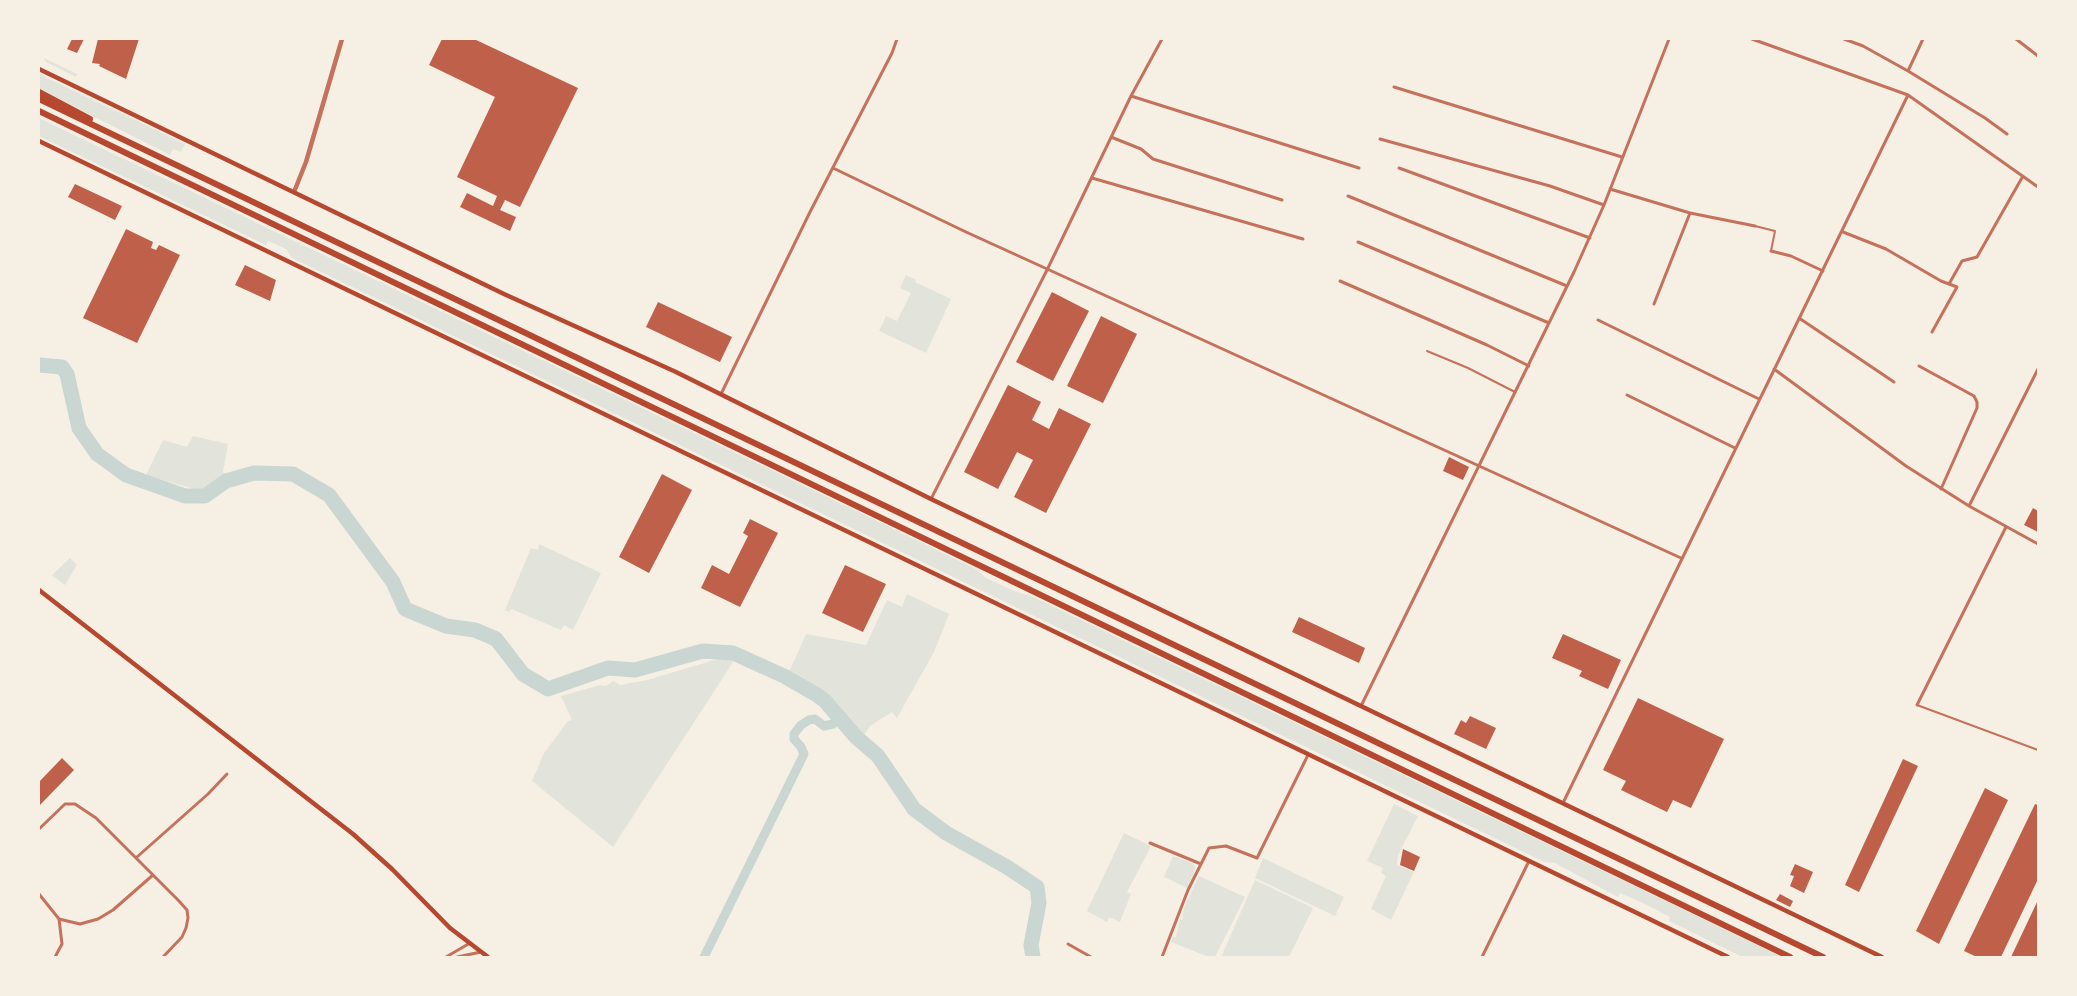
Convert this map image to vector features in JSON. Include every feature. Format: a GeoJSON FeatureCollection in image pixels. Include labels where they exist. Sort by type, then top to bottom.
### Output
{"type":"FeatureCollection","features":[{"type":"Feature","properties":{"kind":"highway"},"geometry":{"type":"LineString","coordinates":[[39,92],[76,110],[112,134]]}},
{"type":"Feature","properties":{"kind":"highway"},"geometry":{"type":"LineString","coordinates":[[39,99],[1823,957]]}},
{"type":"Feature","properties":{"kind":"highway"},"geometry":{"type":"LineString","coordinates":[[39,111],[1790,957]]}},
{"type":"Feature","properties":{"kind":"main road"},"geometry":{"type":"LineString","coordinates":[[39,69],[504,294],[676,372],[931,499],[1882,957]]}},
{"type":"Feature","properties":{"kind":"main road"},"geometry":{"type":"LineString","coordinates":[[39,141],[1728,957]]}},
{"type":"Feature","properties":{"kind":"main road"},"geometry":{"type":"LineString","coordinates":[[39,590],[353,834],[392,869],[450,928],[488,957]]}},
{"type":"Feature","properties":{"kind":"street"},"geometry":{"type":"LineString","coordinates":[[294,192],[306,162],[342,39]]}},
{"type":"Feature","properties":{"kind":"street"},"geometry":{"type":"LineString","coordinates":[[720,395],[892,54],[897,39]]}},
{"type":"Feature","properties":{"kind":"street"},"geometry":{"type":"LineString","coordinates":[[931,499],[1048,268],[1131,96],[1162,39]]}},
{"type":"Feature","properties":{"kind":"street"},"geometry":{"type":"LineString","coordinates":[[1361,706],[1590,238],[1669,39]]}},
{"type":"Feature","properties":{"kind":"street"},"geometry":{"type":"LineString","coordinates":[[1752,39],[1846,71],[1908,95],[2038,187]]}},
{"type":"Feature","properties":{"kind":"street"},"geometry":{"type":"LineString","coordinates":[[1844,39],[1863,46],[1908,71],[1977,113],[2007,134]]}},
{"type":"Feature","properties":{"kind":"street"},"geometry":{"type":"LineString","coordinates":[[2016,39],[2038,56]]}},
{"type":"Feature","properties":{"kind":"street"},"geometry":{"type":"LineString","coordinates":[[1908,71],[1920,40]]}},
{"type":"Feature","properties":{"kind":"street"},"geometry":{"type":"LineString","coordinates":[[1394,87],[1622,157]]}},
{"type":"Feature","properties":{"kind":"street"},"geometry":{"type":"LineString","coordinates":[[1562,804],[1759,399],[1843,232],[1908,95]]}},
{"type":"Feature","properties":{"kind":"street"},"geometry":{"type":"LineString","coordinates":[[1131,96],[1359,168]]}},
{"type":"Feature","properties":{"kind":"street"},"geometry":{"type":"LineString","coordinates":[[1112,136],[1141,149],[1153,158],[1282,200]]}},
{"type":"Feature","properties":{"kind":"street"},"geometry":{"type":"LineString","coordinates":[[1380,139],[1550,186],[1604,205]]}},
{"type":"Feature","properties":{"kind":"street"},"geometry":{"type":"LineString","coordinates":[[833,168],[887,195],[1681,558]]}},
{"type":"Feature","properties":{"kind":"street"},"geometry":{"type":"LineString","coordinates":[[1399,168],[1590,238]]}},
{"type":"Feature","properties":{"kind":"street"},"geometry":{"type":"LineString","coordinates":[[1949,284],[1962,262],[1977,257],[2023,176]]}},
{"type":"Feature","properties":{"kind":"street"},"geometry":{"type":"LineString","coordinates":[[1092,178],[1304,239]]}},
{"type":"Feature","properties":{"kind":"street"},"geometry":{"type":"LineString","coordinates":[[1610,189],[1690,213],[1755,226]]}},
{"type":"Feature","properties":{"kind":"street"},"geometry":{"type":"LineString","coordinates":[[1348,196],[1567,286]]}},
{"type":"Feature","properties":{"kind":"street"},"geometry":{"type":"LineString","coordinates":[[1654,304],[1690,213]]}},
{"type":"Feature","properties":{"kind":"street"},"geometry":{"type":"LineString","coordinates":[[1843,232],[1886,250],[1957,287],[1932,332]]}},
{"type":"Feature","properties":{"kind":"street"},"geometry":{"type":"LineString","coordinates":[[1358,242],[1549,323]]}},
{"type":"Feature","properties":{"kind":"street"},"geometry":{"type":"LineString","coordinates":[[1771,251],[1792,256],[1823,271]]}},
{"type":"Feature","properties":{"kind":"street"},"geometry":{"type":"LineString","coordinates":[[1340,281],[1487,345],[1529,366]]}},
{"type":"Feature","properties":{"kind":"street"},"geometry":{"type":"LineString","coordinates":[[1799,318],[1894,382]]}},
{"type":"Feature","properties":{"kind":"street"},"geometry":{"type":"LineString","coordinates":[[1598,320],[1759,399]]}},
{"type":"Feature","properties":{"kind":"street"},"geometry":{"type":"LineString","coordinates":[[1919,366],[1974,396],[1977,402],[1977,408],[1941,489]]}},
{"type":"Feature","properties":{"kind":"street"},"geometry":{"type":"LineString","coordinates":[[1969,506],[2038,368]]}},
{"type":"Feature","properties":{"kind":"street"},"geometry":{"type":"LineString","coordinates":[[1774,369],[1906,466],[1969,506],[2038,543]]}},
{"type":"Feature","properties":{"kind":"street"},"geometry":{"type":"LineString","coordinates":[[1627,395],[1736,448]]}},
{"type":"Feature","properties":{"kind":"street"},"geometry":{"type":"LineString","coordinates":[[1917,705],[2006,527]]}},
{"type":"Feature","properties":{"kind":"street"},"geometry":{"type":"LineString","coordinates":[[1162,957],[1209,848],[1220,845],[1257,858],[1308,755]]}},
{"type":"Feature","properties":{"kind":"street"},"geometry":{"type":"LineString","coordinates":[[137,858],[208,794],[227,774]]}},
{"type":"Feature","properties":{"kind":"street"},"geometry":{"type":"LineString","coordinates":[[39,829],[65,804],[75,804],[91,814],[179,901],[186,910],[188,918],[182,936],[163,957]]}},
{"type":"Feature","properties":{"kind":"street"},"geometry":{"type":"LineString","coordinates":[[1150,843],[1201,864]]}},
{"type":"Feature","properties":{"kind":"street"},"geometry":{"type":"LineString","coordinates":[[1482,957],[1529,861]]}},
{"type":"Feature","properties":{"kind":"street"},"geometry":{"type":"LineString","coordinates":[[59,919],[80,924],[98,919],[124,901],[153,875]]}},
{"type":"Feature","properties":{"kind":"street"},"geometry":{"type":"LineString","coordinates":[[39,894],[59,919],[62,944],[55,957]]}},
{"type":"Feature","properties":{"kind":"street"},"geometry":{"type":"LineString","coordinates":[[446,957],[470,943]]}},
{"type":"Feature","properties":{"kind":"street"},"geometry":{"type":"LineString","coordinates":[[1068,944],[1092,957]]}},
{"type":"Feature","properties":{"kind":"street"},"geometry":{"type":"LineString","coordinates":[[457,957],[481,952]]}},
{"type":"Feature","properties":{"kind":"lane"},"geometry":{"type":"LineString","coordinates":[[1755,226],[1775,231],[1771,251]]}},
{"type":"Feature","properties":{"kind":"lane"},"geometry":{"type":"LineString","coordinates":[[1427,352],[1468,368],[1515,392]]}},
{"type":"Feature","properties":{"kind":"lane"},"geometry":{"type":"LineString","coordinates":[[1917,705],[2038,750]]}},
{"type":"Feature","properties":{"kind":"shaded area"},"geometry":{"type":"Polygon","coordinates":[[[44,58],[77,74],[76,77],[46,62],[44,58]]]}},
{"type":"Feature","properties":{"kind":"shaded area"},"geometry":{"type":"Polygon","coordinates":[[[39,74],[185,144],[181,152],[173,149],[170,155],[39,89],[39,74]]]}},
{"type":"Feature","properties":{"kind":"shaded area"},"geometry":{"type":"Polygon","coordinates":[[[39,118],[976,569],[986,578],[1019,593],[1029,595],[1782,957],[1742,957],[1669,921],[1670,917],[1647,905],[1620,893],[1618,897],[1555,863],[1544,862],[292,258],[286,249],[268,241],[266,245],[39,136],[39,118]]]}},
{"type":"Feature","properties":{"kind":"shaded area"},"geometry":{"type":"Polygon","coordinates":[[[906,275],[916,280],[915,282],[951,299],[926,353],[879,331],[886,316],[897,321],[911,293],[900,288],[906,275]]]}},
{"type":"Feature","properties":{"kind":"shaded area"},"geometry":{"type":"Polygon","coordinates":[[[193,436],[228,444],[223,472],[226,475],[201,491],[146,475],[163,440],[187,447],[193,436]]]}},
{"type":"Feature","properties":{"kind":"shaded area"},"geometry":{"type":"Polygon","coordinates":[[[539,544],[601,573],[573,630],[564,625],[561,630],[511,609],[509,612],[505,610],[531,548],[538,550],[539,544]]]}},
{"type":"Feature","properties":{"kind":"shaded area"},"geometry":{"type":"Polygon","coordinates":[[[70,558],[77,565],[65,585],[52,575],[70,558]]]}},
{"type":"Feature","properties":{"kind":"shaded area"},"geometry":{"type":"Polygon","coordinates":[[[907,594],[949,614],[934,652],[897,718],[892,712],[870,726],[862,738],[828,699],[788,674],[806,634],[866,645],[887,600],[902,607],[907,594]]]}},
{"type":"Feature","properties":{"kind":"shaded area"},"geometry":{"type":"Polygon","coordinates":[[[721,658],[735,659],[613,847],[532,781],[544,753],[568,721],[572,720],[561,696],[600,685],[606,686],[613,681],[620,685],[647,680],[721,658]]]}},
{"type":"Feature","properties":{"kind":"shaded area"},"geometry":{"type":"Polygon","coordinates":[[[1394,804],[1418,816],[1398,855],[1397,865],[1414,872],[1391,920],[1371,909],[1386,876],[1381,873],[1383,868],[1367,861],[1394,804]]]}},
{"type":"Feature","properties":{"kind":"shaded area"},"geometry":{"type":"Polygon","coordinates":[[[1124,833],[1151,846],[1127,892],[1131,894],[1120,922],[1109,917],[1107,922],[1087,911],[1124,833]]]}},
{"type":"Feature","properties":{"kind":"shaded area"},"geometry":{"type":"Polygon","coordinates":[[[1173,856],[1194,864],[1195,869],[1187,888],[1164,877],[1173,856]]]}},
{"type":"Feature","properties":{"kind":"shaded area"},"geometry":{"type":"Polygon","coordinates":[[[1263,858],[1344,897],[1335,916],[1255,878],[1263,858]]]}},
{"type":"Feature","properties":{"kind":"shaded area"},"geometry":{"type":"Polygon","coordinates":[[[1199,876],[1245,897],[1215,957],[1209,957],[1171,942],[1173,937],[1176,937],[1184,908],[1199,876]]]}},
{"type":"Feature","properties":{"kind":"shaded area"},"geometry":{"type":"Polygon","coordinates":[[[1255,880],[1313,908],[1289,957],[1221,957],[1255,880]]]}},
{"type":"Feature","properties":{"kind":"building"},"geometry":{"type":"Polygon","coordinates":[[[72,39],[84,39],[77,53],[67,49],[72,39]]]}},
{"type":"Feature","properties":{"kind":"building"},"geometry":{"type":"Polygon","coordinates":[[[98,39],[139,39],[126,79],[99,66],[100,64],[92,63],[98,39]]]}},
{"type":"Feature","properties":{"kind":"building"},"geometry":{"type":"Polygon","coordinates":[[[442,39],[474,39],[578,88],[520,207],[505,200],[500,210],[516,217],[510,231],[460,207],[467,193],[493,206],[497,196],[457,177],[495,97],[429,65],[442,39]]]}},
{"type":"Feature","properties":{"kind":"building"},"geometry":{"type":"Polygon","coordinates":[[[75,184],[122,206],[115,220],[68,197],[75,184]]]}},
{"type":"Feature","properties":{"kind":"building"},"geometry":{"type":"Polygon","coordinates":[[[126,229],[153,242],[151,248],[156,250],[159,245],[180,255],[137,343],[83,318],[126,229]]]}},
{"type":"Feature","properties":{"kind":"building"},"geometry":{"type":"Polygon","coordinates":[[[245,265],[276,280],[270,301],[235,285],[245,265]]]}},
{"type":"Feature","properties":{"kind":"building"},"geometry":{"type":"Polygon","coordinates":[[[1052,292],[1089,311],[1053,381],[1016,362],[1052,292]]]}},
{"type":"Feature","properties":{"kind":"building"},"geometry":{"type":"Polygon","coordinates":[[[658,302],[732,337],[720,362],[646,327],[658,302]]]}},
{"type":"Feature","properties":{"kind":"building"},"geometry":{"type":"Polygon","coordinates":[[[1101,316],[1137,334],[1103,403],[1067,386],[1101,316]]]}},
{"type":"Feature","properties":{"kind":"building"},"geometry":{"type":"Polygon","coordinates":[[[1008,385],[1041,402],[1032,420],[1049,429],[1059,408],[1091,424],[1046,513],[1014,497],[1033,460],[1017,452],[998,489],[964,472],[1008,385]]]}},
{"type":"Feature","properties":{"kind":"building"},"geometry":{"type":"Polygon","coordinates":[[[1449,457],[1469,467],[1463,480],[1443,471],[1449,457]]]}},
{"type":"Feature","properties":{"kind":"building"},"geometry":{"type":"Polygon","coordinates":[[[662,474],[692,490],[649,573],[619,557],[662,474]]]}},
{"type":"Feature","properties":{"kind":"building"},"geometry":{"type":"Polygon","coordinates":[[[2033,508],[2038,511],[2038,532],[2024,525],[2033,508]]]}},
{"type":"Feature","properties":{"kind":"building"},"geometry":{"type":"Polygon","coordinates":[[[750,519],[778,533],[740,607],[701,588],[712,565],[729,574],[748,536],[743,533],[750,519]]]}},
{"type":"Feature","properties":{"kind":"building"},"geometry":{"type":"Polygon","coordinates":[[[845,565],[886,584],[863,632],[822,613],[845,565]]]}},
{"type":"Feature","properties":{"kind":"building"},"geometry":{"type":"Polygon","coordinates":[[[1299,617],[1365,648],[1359,663],[1292,632],[1299,617]]]}},
{"type":"Feature","properties":{"kind":"building"},"geometry":{"type":"Polygon","coordinates":[[[1563,634],[1621,660],[1608,689],[1579,676],[1582,671],[1552,658],[1563,634]]]}},
{"type":"Feature","properties":{"kind":"building"},"geometry":{"type":"Polygon","coordinates":[[[1638,698],[1724,739],[1691,808],[1673,800],[1667,812],[1621,790],[1626,781],[1603,770],[1638,698]]]}},
{"type":"Feature","properties":{"kind":"building"},"geometry":{"type":"Polygon","coordinates":[[[1470,716],[1496,728],[1486,749],[1454,734],[1461,720],[1466,723],[1470,716]]]}},
{"type":"Feature","properties":{"kind":"building"},"geometry":{"type":"Polygon","coordinates":[[[62,758],[74,770],[39,806],[39,782],[62,758]]]}},
{"type":"Feature","properties":{"kind":"building"},"geometry":{"type":"Polygon","coordinates":[[[1903,759],[1918,766],[1859,892],[1845,885],[1903,759]]]}},
{"type":"Feature","properties":{"kind":"building"},"geometry":{"type":"Polygon","coordinates":[[[1985,788],[2008,800],[1939,944],[1916,931],[1985,788]]]}},
{"type":"Feature","properties":{"kind":"building"},"geometry":{"type":"Polygon","coordinates":[[[2035,804],[2038,805],[2038,879],[2001,957],[1977,957],[1964,951],[2035,804]]]}},
{"type":"Feature","properties":{"kind":"building"},"geometry":{"type":"Polygon","coordinates":[[[1403,849],[1420,857],[1414,871],[1400,865],[1403,849]]]}},
{"type":"Feature","properties":{"kind":"building"},"geometry":{"type":"Polygon","coordinates":[[[1795,864],[1813,872],[1804,893],[1790,886],[1794,876],[1790,875],[1795,864]]]}},
{"type":"Feature","properties":{"kind":"building"},"geometry":{"type":"Polygon","coordinates":[[[1780,894],[1793,901],[1790,907],[1776,900],[1780,894]]]}},
{"type":"Feature","properties":{"kind":"building"},"geometry":{"type":"Polygon","coordinates":[[[2038,900],[2038,957],[2011,957],[2038,900]]]}},
{"type":"Feature","properties":{"kind":"waterway"},"geometry":{"type":"LineString","coordinates":[[39,365],[62,367],[67,374],[79,428],[97,454],[126,475],[185,496],[205,496],[226,481],[254,473],[293,474],[329,495],[393,582],[405,609],[446,626],[475,630],[496,639],[523,674],[548,689],[608,668],[635,670],[703,651],[733,653],[784,676],[817,695],[825,701],[856,737],[878,756],[914,809],[946,833],[1007,867],[1037,887],[1039,903],[1031,945],[1033,957]]}},
{"type":"Feature","properties":{"kind":"waterway"},"geometry":{"type":"LineString","coordinates":[[704,957],[804,754],[794,739],[794,734],[801,725],[809,720],[815,719],[824,726],[833,724],[838,718]]}}]}
